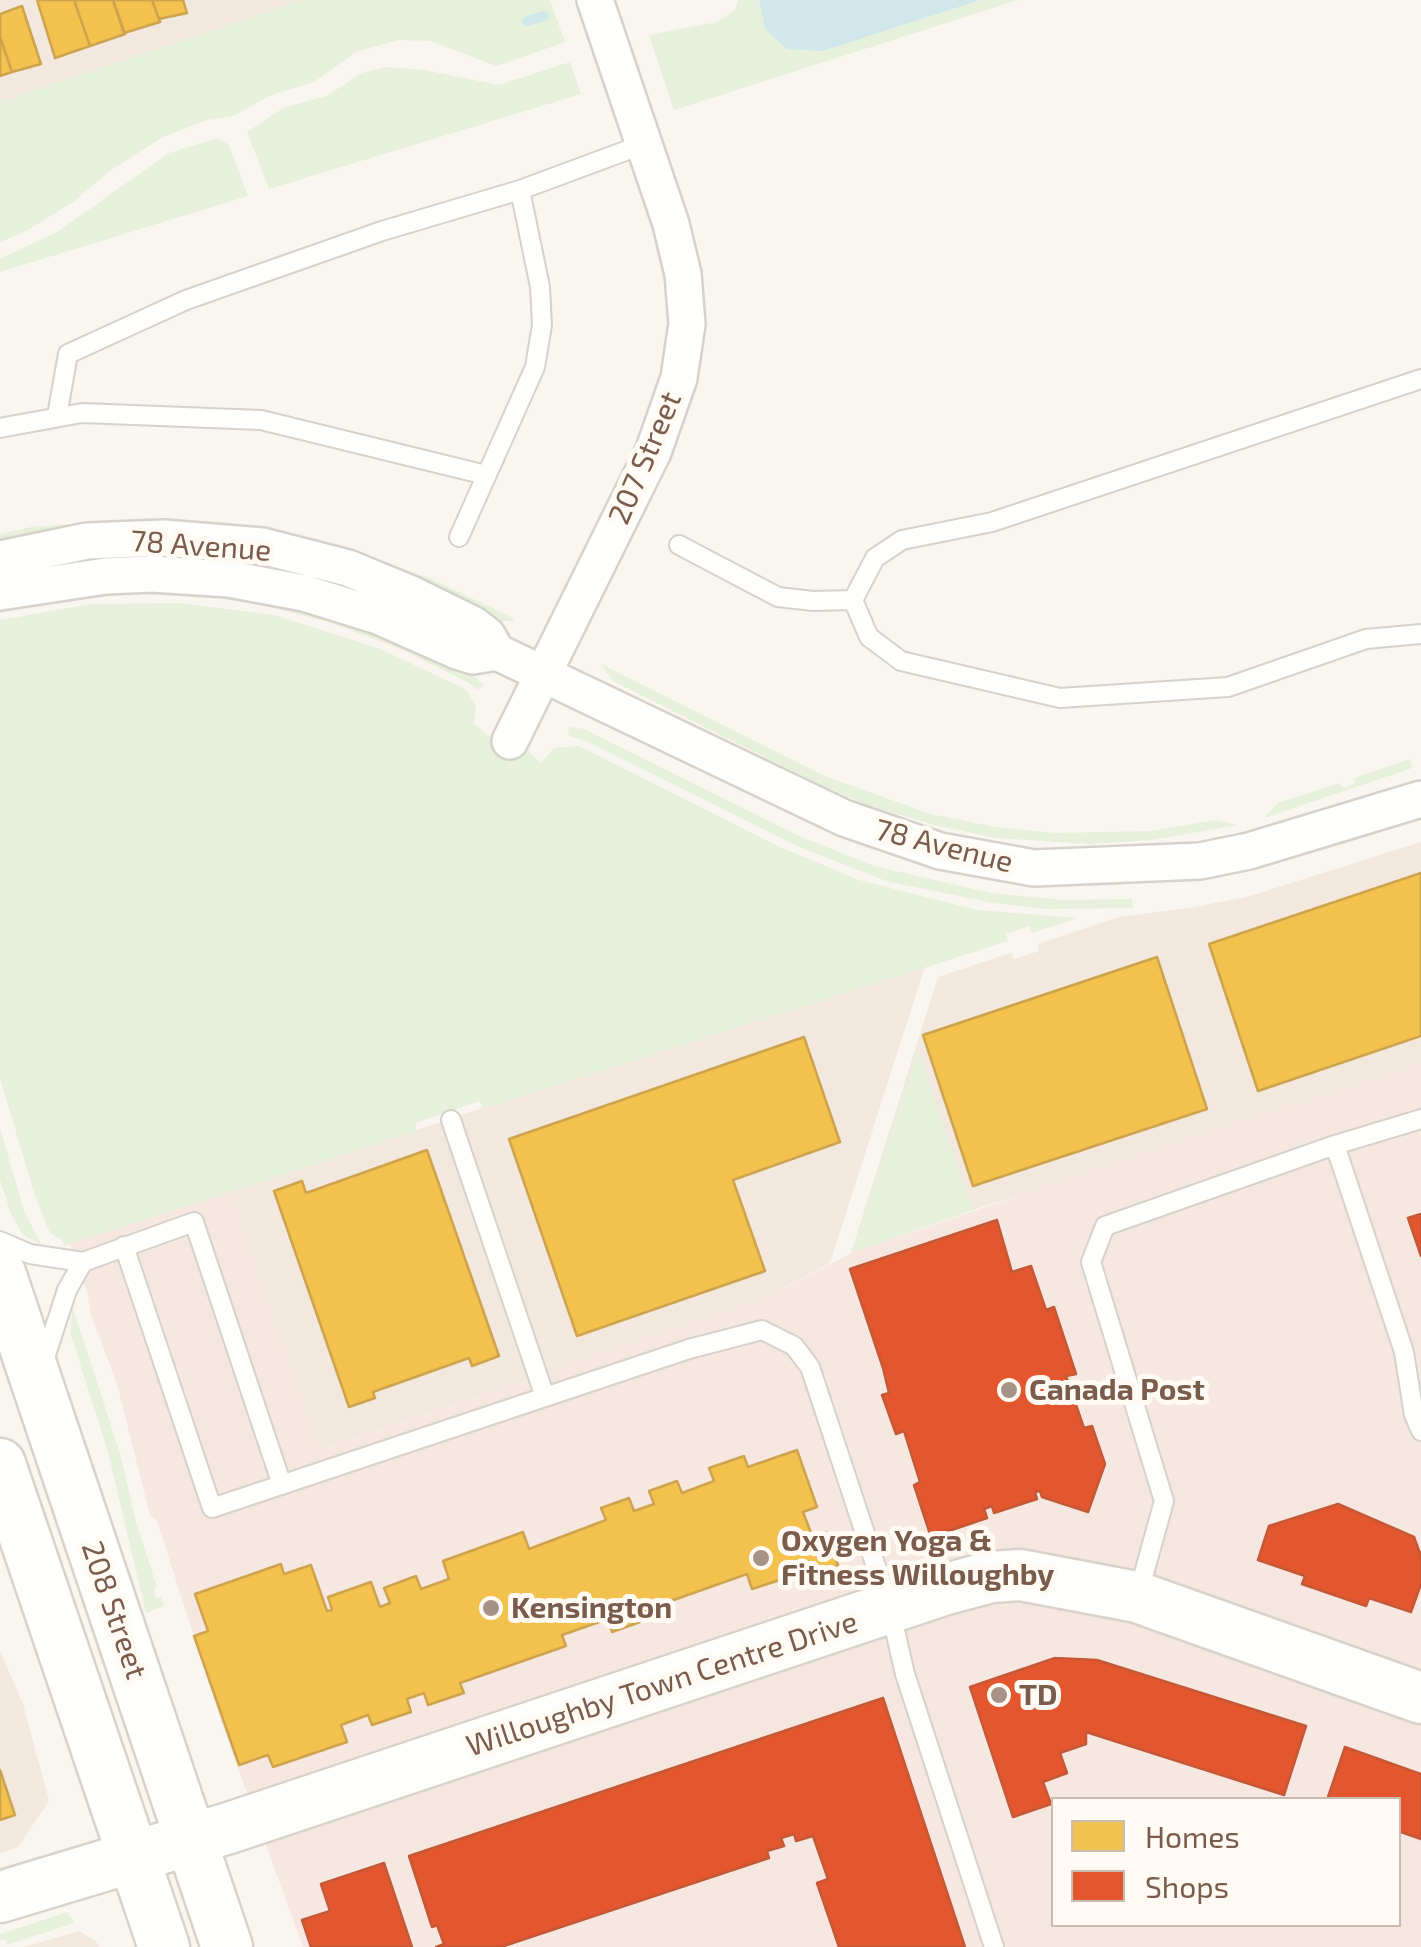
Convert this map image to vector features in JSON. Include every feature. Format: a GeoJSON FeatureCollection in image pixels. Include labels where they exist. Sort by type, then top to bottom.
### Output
{"type":"FeatureCollection","features":[{"type":"Feature","properties":{"kind":"street","name":"207 Street"},"geometry":{"type":"LineString","coordinates":[[510,742],[653,452],[679,378],[688,324],[683,274],[671,224],[595,0]]}},
{"type":"Feature","properties":{"kind":"street","name":"78 Avenue"},"geometry":{"type":"LineString","coordinates":[[0,559],[87,541],[164,538],[262,546],[348,568],[474,625],[487,635],[497,652],[844,818],[940,850],[1034,868],[1200,861],[1421,799]]}},
{"type":"Feature","properties":{"kind":"street","name":"78 Avenue"},"geometry":{"type":"LineString","coordinates":[[0,592],[106,576],[152,574],[229,579],[304,593],[359,610],[473,656],[497,652]]}},
{"type":"Feature","properties":{"kind":"street","name":"208 Street"},"geometry":{"type":"LineString","coordinates":[[0,1273],[227,1947]]}},
{"type":"Feature","properties":{"kind":"street","name":"208 Street"},"geometry":{"type":"LineString","coordinates":[[0,1464],[164,1947]]}},
{"type":"Feature","properties":{"kind":"street","name":"Willoughby Town Centre Drive"},"geometry":{"type":"LineString","coordinates":[[0,1898],[992,1577],[1020,1575],[1138,1597],[1421,1698]]}},
{"type":"Feature","properties":{"kind":"lane"},"geometry":{"type":"LineString","coordinates":[[57,416],[68,354],[186,300],[382,230],[520,190],[644,144]]}},
{"type":"Feature","properties":{"kind":"lane"},"geometry":{"type":"LineString","coordinates":[[459,538],[535,368],[542,324],[540,287],[520,190]]}},
{"type":"Feature","properties":{"kind":"lane"},"geometry":{"type":"LineString","coordinates":[[853,600],[875,558],[902,540],[992,522],[1421,378]]}},
{"type":"Feature","properties":{"kind":"lane"},"geometry":{"type":"LineString","coordinates":[[0,428],[82,412],[260,420],[486,475]]}},
{"type":"Feature","properties":{"kind":"lane"},"geometry":{"type":"LineString","coordinates":[[679,545],[778,596],[813,601],[853,600]]}},
{"type":"Feature","properties":{"kind":"lane"},"geometry":{"type":"LineString","coordinates":[[853,600],[869,637],[901,661],[1060,698],[1228,687],[1366,639],[1421,635]]}},
{"type":"Feature","properties":{"kind":"lane"},"geometry":{"type":"LineString","coordinates":[[1138,1597],[1164,1501],[1091,1262],[1105,1226],[1421,1119]]}},
{"type":"Feature","properties":{"kind":"lane"},"geometry":{"type":"LineString","coordinates":[[451,1120],[545,1397]]}},
{"type":"Feature","properties":{"kind":"lane"},"geometry":{"type":"LineString","coordinates":[[1335,1145],[1404,1352],[1421,1431]]}},
{"type":"Feature","properties":{"kind":"lane"},"geometry":{"type":"LineString","coordinates":[[0,1241],[30,1254],[83,1262],[194,1222],[282,1484]]}},
{"type":"Feature","properties":{"kind":"lane"},"geometry":{"type":"LineString","coordinates":[[124,1246],[212,1508],[689,1349],[762,1330],[794,1346],[810,1367],[890,1608],[905,1674],[994,1947]]}},
{"type":"Feature","properties":{"kind":"lane"},"geometry":{"type":"LineString","coordinates":[[36,1383],[61,1305],[83,1262]]}},
{"type":"Feature","properties":{"kind":"shaded area"},"geometry":{"type":"Polygon","coordinates":[[[0,0],[302,0],[0,102],[0,0]]]}},
{"type":"Feature","properties":{"kind":"shaded area"},"geometry":{"type":"Polygon","coordinates":[[[1421,842],[1421,1065],[851,1253],[938,977],[1011,953],[1014,959],[1039,951],[1038,944],[1119,917],[1247,897],[1421,842]]]}},
{"type":"Feature","properties":{"kind":"shaded area"},"geometry":{"type":"Polygon","coordinates":[[[927,960],[830,1263],[758,1302],[316,1451],[230,1192],[927,960]]]}},
{"type":"Feature","properties":{"kind":"shaded area"},"geometry":{"type":"Polygon","coordinates":[[[1421,1065],[1421,1947],[303,1947],[222,1724],[157,1521],[150,1515],[117,1384],[70,1244],[230,1192],[317,1451],[758,1302],[851,1253],[1421,1065]]]}},
{"type":"Feature","properties":{"kind":"shaded area"},"geometry":{"type":"Polygon","coordinates":[[[0,1651],[23,1704],[49,1801],[18,1847],[0,1853],[0,1651]]]}},
{"type":"Feature","properties":{"kind":"shaded area"},"geometry":{"type":"Polygon","coordinates":[[[79,1931],[99,1947],[24,1947],[79,1931]]]}},
{"type":"Feature","properties":{"kind":"green space"},"geometry":{"type":"Polygon","coordinates":[[[302,0],[550,0],[565,42],[497,66],[430,41],[398,40],[356,52],[314,82],[271,95],[233,116],[207,120],[163,137],[111,170],[73,202],[0,242],[0,102],[302,0]]]}},
{"type":"Feature","properties":{"kind":"green space"},"geometry":{"type":"Polygon","coordinates":[[[738,0],[759,0],[765,29],[823,51],[981,0],[1018,0],[674,110],[649,35],[717,22],[735,10],[738,0]]]}},
{"type":"Feature","properties":{"kind":"green space"},"geometry":{"type":"Polygon","coordinates":[[[570,62],[581,94],[269,189],[247,132],[285,107],[327,96],[361,73],[387,67],[499,85],[570,62]]]}},
{"type":"Feature","properties":{"kind":"green space"},"geometry":{"type":"Polygon","coordinates":[[[218,138],[229,145],[248,196],[0,272],[0,259],[57,232],[169,153],[218,138]]]}},
{"type":"Feature","properties":{"kind":"green space"},"geometry":{"type":"Polygon","coordinates":[[[147,519],[223,522],[325,542],[427,577],[513,621],[494,621],[337,555],[0,545],[0,534],[31,527],[147,519]]]}},
{"type":"Feature","properties":{"kind":"green space"},"geometry":{"type":"Polygon","coordinates":[[[137,584],[299,602],[469,672],[484,685],[477,690],[403,650],[332,623],[215,598],[138,594],[84,597],[0,613],[0,602],[137,584]]]}},
{"type":"Feature","properties":{"kind":"green space"},"geometry":{"type":"Polygon","coordinates":[[[180,603],[274,615],[378,648],[465,689],[476,705],[474,723],[487,735],[528,751],[541,763],[554,748],[579,746],[780,847],[859,880],[977,910],[1078,918],[1032,933],[1029,926],[1006,934],[1008,941],[483,1109],[480,1101],[415,1123],[417,1131],[64,1246],[62,1240],[50,1233],[35,1196],[0,1078],[0,620],[92,604],[180,603]]]}},
{"type":"Feature","properties":{"kind":"green space"},"geometry":{"type":"Polygon","coordinates":[[[601,664],[827,777],[931,814],[995,827],[1056,833],[1151,831],[1215,820],[1238,825],[1152,840],[1088,844],[996,838],[938,826],[864,804],[823,786],[613,681],[601,664]]]}},
{"type":"Feature","properties":{"kind":"green space"},"geometry":{"type":"Polygon","coordinates":[[[569,727],[584,729],[799,836],[874,866],[991,893],[1064,900],[1132,899],[1133,908],[1046,909],[993,903],[889,882],[797,846],[584,740],[568,736],[569,727]]]}},
{"type":"Feature","properties":{"kind":"green space"},"geometry":{"type":"Polygon","coordinates":[[[1410,759],[1412,768],[1264,818],[1278,803],[1340,783],[1343,788],[1355,783],[1354,778],[1410,759]]]}},
{"type":"Feature","properties":{"kind":"green space"},"geometry":{"type":"Polygon","coordinates":[[[918,1049],[973,1210],[851,1253],[918,1049]]]}},
{"type":"Feature","properties":{"kind":"green space"},"geometry":{"type":"Polygon","coordinates":[[[0,1128],[24,1211],[41,1244],[23,1235],[12,1216],[0,1180],[0,1128]]]}},
{"type":"Feature","properties":{"kind":"green space"},"geometry":{"type":"Polygon","coordinates":[[[72,1306],[120,1453],[137,1526],[157,1587],[156,1598],[161,1597],[164,1606],[146,1613],[108,1452],[71,1335],[72,1306]]]}},
{"type":"Feature","properties":{"kind":"green space"},"geometry":{"type":"Polygon","coordinates":[[[68,1912],[74,1923],[7,1945],[5,1939],[0,1940],[0,1934],[68,1912]]]}},
{"type":"Feature","properties":{"kind":"water"},"geometry":{"type":"Polygon","coordinates":[[[759,0],[981,0],[823,51],[787,49],[765,29],[759,0]]]}},
{"type":"Feature","properties":{"kind":"building: Homes"},"geometry":{"type":"Polygon","coordinates":[[[37,0],[74,0],[90,46],[55,58],[37,0]]]}},
{"type":"Feature","properties":{"kind":"building: Homes"},"geometry":{"type":"Polygon","coordinates":[[[74,0],[113,0],[125,34],[90,46],[74,0]]]}},
{"type":"Feature","properties":{"kind":"building: Homes"},"geometry":{"type":"Polygon","coordinates":[[[113,0],[152,0],[160,22],[124,33],[113,0]]]}},
{"type":"Feature","properties":{"kind":"building: Homes"},"geometry":{"type":"Polygon","coordinates":[[[152,0],[183,0],[187,13],[159,19],[152,0]]]}},
{"type":"Feature","properties":{"kind":"building: Homes"},"geometry":{"type":"Polygon","coordinates":[[[22,6],[41,64],[12,72],[0,37],[0,14],[22,6]]]}},
{"type":"Feature","properties":{"kind":"building: Homes"},"geometry":{"type":"Polygon","coordinates":[[[0,37],[12,72],[0,76],[0,37]]]}},
{"type":"Feature","properties":{"kind":"building: Homes"},"geometry":{"type":"Polygon","coordinates":[[[1421,873],[1421,1036],[1258,1091],[1209,944],[1421,873]]]}},
{"type":"Feature","properties":{"kind":"building: Homes"},"geometry":{"type":"Polygon","coordinates":[[[1157,957],[1207,1109],[973,1186],[923,1035],[1157,957]]]}},
{"type":"Feature","properties":{"kind":"building: Homes"},"geometry":{"type":"Polygon","coordinates":[[[804,1037],[840,1142],[733,1180],[765,1271],[577,1336],[509,1139],[804,1037]]]}},
{"type":"Feature","properties":{"kind":"building: Homes"},"geometry":{"type":"Polygon","coordinates":[[[427,1150],[499,1356],[472,1366],[469,1358],[373,1392],[375,1398],[349,1407],[274,1191],[302,1181],[306,1193],[427,1150]]]}},
{"type":"Feature","properties":{"kind":"building: Homes","name":"Kensington"},"geometry":{"type":"Polygon","coordinates":[[[797,1450],[817,1507],[803,1512],[813,1538],[826,1532],[838,1565],[802,1577],[797,1563],[782,1568],[786,1578],[752,1589],[747,1574],[637,1613],[640,1622],[612,1632],[608,1619],[562,1635],[566,1646],[460,1683],[464,1693],[428,1705],[424,1693],[407,1699],[411,1712],[372,1725],[368,1715],[341,1725],[347,1742],[273,1767],[268,1755],[239,1765],[194,1636],[208,1631],[195,1594],[281,1564],[284,1574],[311,1565],[327,1611],[332,1610],[328,1597],[371,1582],[380,1607],[390,1603],[384,1588],[416,1576],[421,1589],[449,1579],[443,1561],[523,1532],[529,1549],[606,1520],[601,1508],[629,1498],[634,1511],[654,1504],[649,1491],[677,1481],[682,1493],[714,1481],[709,1468],[744,1456],[748,1467],[797,1450]]]}},
{"type":"Feature","properties":{"kind":"building: Homes"},"geometry":{"type":"Polygon","coordinates":[[[0,1770],[15,1815],[0,1820],[0,1770]]]}},
{"type":"Feature","properties":{"kind":"building: Shops"},"geometry":{"type":"Polygon","coordinates":[[[1421,1214],[1421,1256],[1408,1218],[1421,1214]]]}},
{"type":"Feature","properties":{"kind":"building: Shops"},"geometry":{"type":"Polygon","coordinates":[[[997,1220],[1012,1272],[1031,1266],[1046,1310],[1054,1307],[1076,1374],[1066,1376],[1084,1428],[1092,1426],[1105,1464],[1088,1512],[1042,1497],[1040,1491],[1035,1492],[1037,1499],[994,1513],[992,1506],[984,1509],[987,1518],[931,1537],[914,1485],[920,1482],[904,1431],[896,1434],[882,1395],[889,1393],[883,1368],[850,1269],[997,1220]]]}},
{"type":"Feature","properties":{"kind":"building: Shops"},"geometry":{"type":"Polygon","coordinates":[[[1338,1504],[1414,1537],[1421,1556],[1421,1584],[1411,1612],[1369,1598],[1366,1606],[1302,1584],[1305,1576],[1258,1560],[1269,1526],[1338,1504]]]}},
{"type":"Feature","properties":{"kind":"building: Shops"},"geometry":{"type":"Polygon","coordinates":[[[1055,1658],[1097,1660],[1306,1726],[1284,1795],[1086,1732],[1086,1744],[1060,1753],[1067,1773],[1043,1782],[1051,1804],[1013,1817],[970,1687],[1055,1658]]]}},
{"type":"Feature","properties":{"kind":"building: Shops"},"geometry":{"type":"Polygon","coordinates":[[[883,1698],[965,1947],[839,1947],[817,1883],[828,1879],[813,1836],[796,1841],[794,1834],[781,1838],[784,1846],[767,1851],[769,1858],[501,1947],[436,1947],[444,1944],[437,1925],[432,1927],[409,1856],[883,1698]]]}},
{"type":"Feature","properties":{"kind":"building: Shops"},"geometry":{"type":"Polygon","coordinates":[[[1345,1747],[1421,1774],[1421,1839],[1401,1832],[1401,1797],[1328,1797],[1345,1747]]]}},
{"type":"Feature","properties":{"kind":"building: Shops"},"geometry":{"type":"Polygon","coordinates":[[[384,1863],[412,1947],[311,1947],[302,1920],[330,1911],[321,1884],[384,1863]]]}},
{"type":"Feature","properties":{"kind":"waterway"},"geometry":{"type":"LineString","coordinates":[[527,21],[544,16]]}},
{"type":"Feature","properties":{"kind":"place","name":"Canada Post"},"geometry":{"type":"Point","coordinates":[1009,1390]}},
{"type":"Feature","properties":{"kind":"place","name":"Oxygen Yoga & Fitness Willoughby"},"geometry":{"type":"Point","coordinates":[761,1558]}},
{"type":"Feature","properties":{"kind":"place","name":"Kensington"},"geometry":{"type":"Point","coordinates":[491,1608]}},
{"type":"Feature","properties":{"kind":"place","name":"TD"},"geometry":{"type":"Point","coordinates":[999,1695]}}]}
